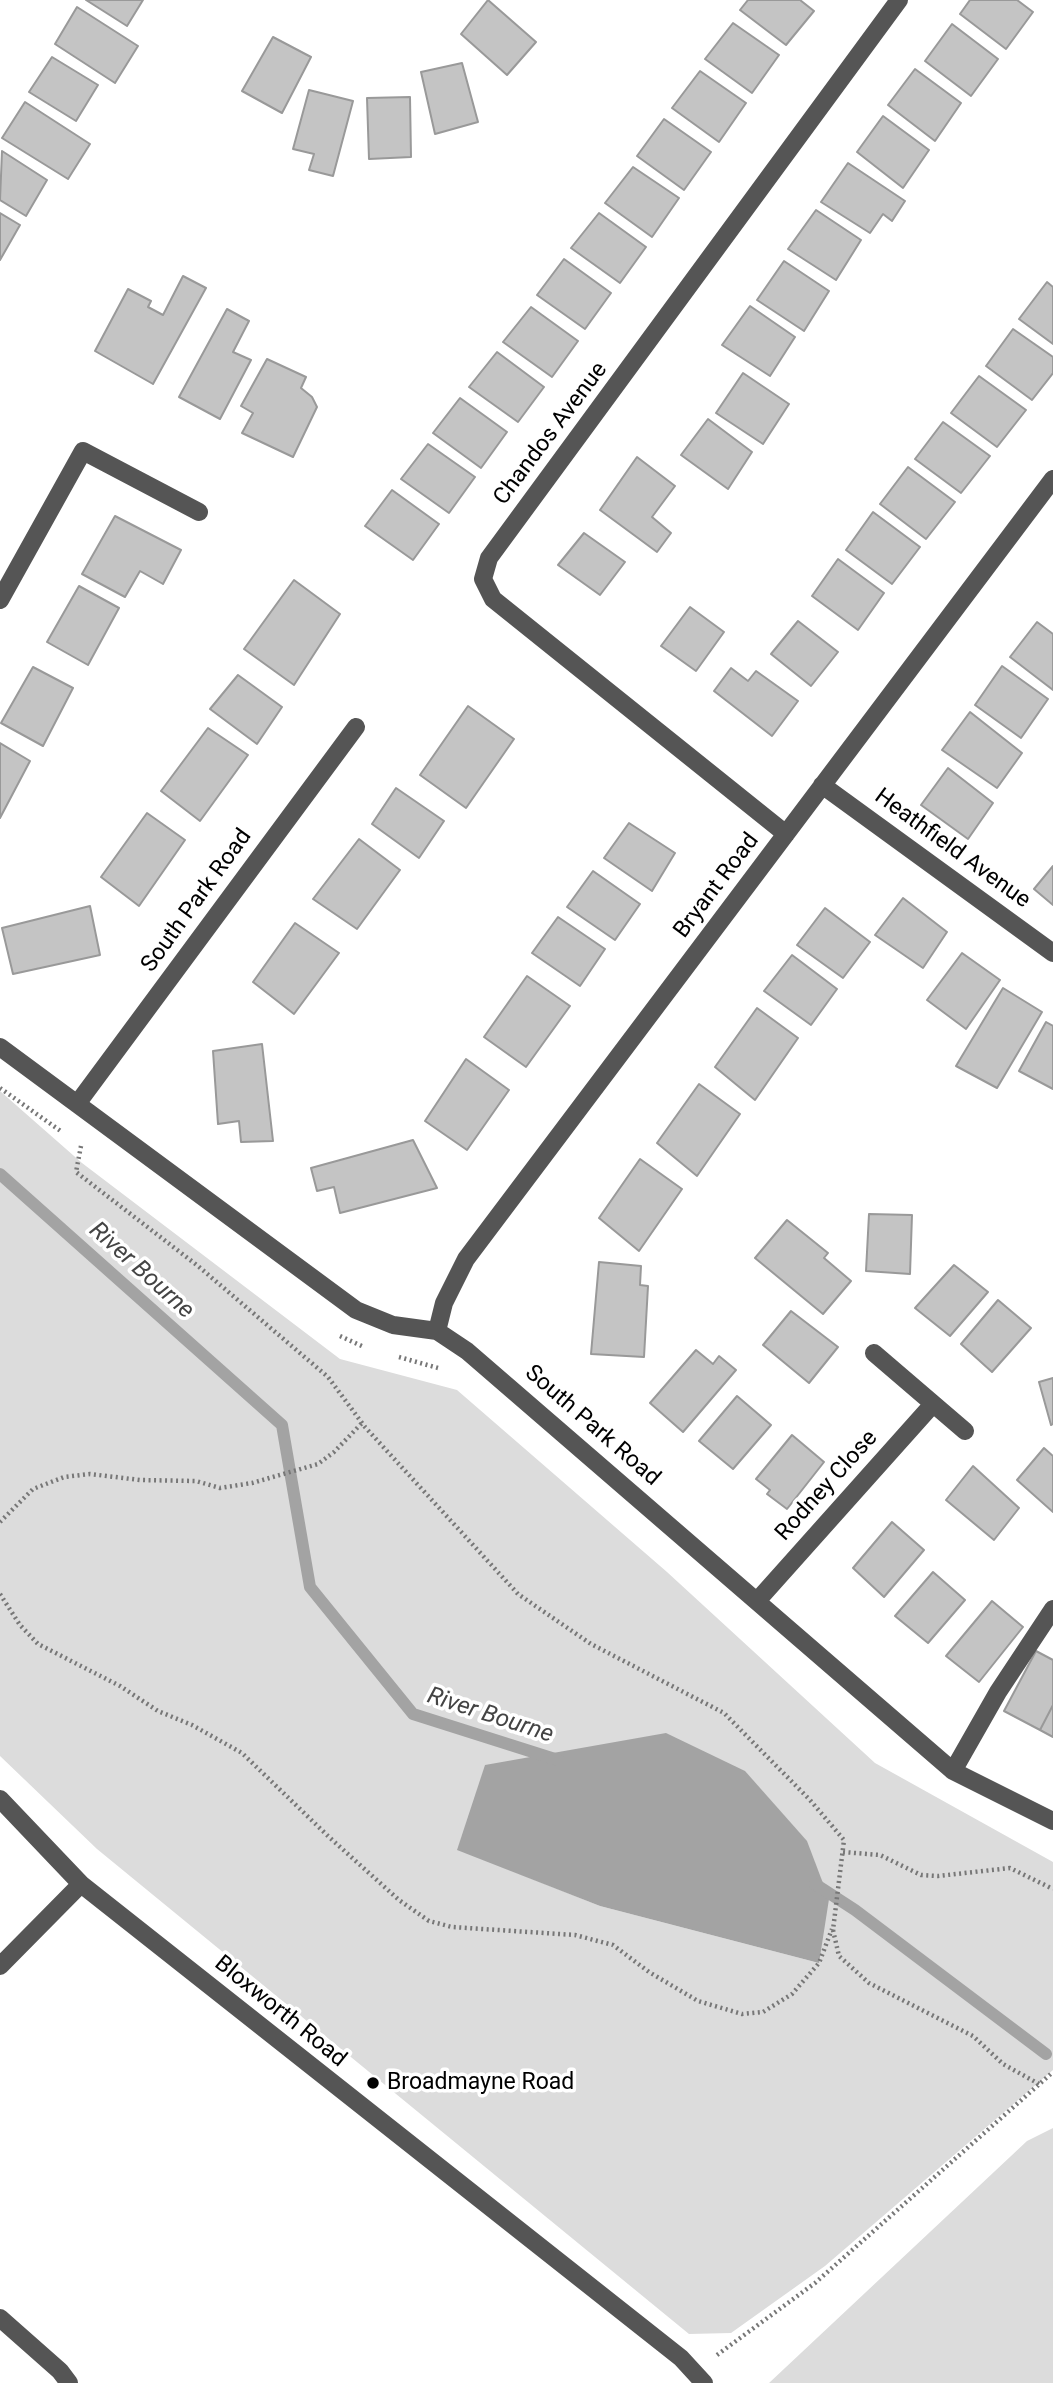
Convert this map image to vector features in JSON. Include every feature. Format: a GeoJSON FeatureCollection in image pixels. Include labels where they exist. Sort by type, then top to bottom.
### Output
{"type":"FeatureCollection","features":[{"type":"Feature","properties":{"kind":"street","name":"Chandos Avenue"},"geometry":{"type":"LineString","coordinates":[[786,834],[493,599],[483,579],[489,558],[899,0]]}},
{"type":"Feature","properties":{"kind":"street"},"geometry":{"type":"LineString","coordinates":[[0,600],[83,451],[199,512]]}},
{"type":"Feature","properties":{"kind":"street","name":"Bryant Road"},"geometry":{"type":"LineString","coordinates":[[437,1331],[444,1303],[466,1259],[1053,479]]}},
{"type":"Feature","properties":{"kind":"street","name":"South Park Road"},"geometry":{"type":"LineString","coordinates":[[77,1104],[356,727]]}},
{"type":"Feature","properties":{"kind":"street","name":"Heathfield Avenue"},"geometry":{"type":"LineString","coordinates":[[822,785],[1053,953]]}},
{"type":"Feature","properties":{"kind":"street","name":"South Park Road"},"geometry":{"type":"LineString","coordinates":[[0,1047],[356,1310],[393,1325],[437,1331],[467,1351],[953,1771],[1053,1821]]}},
{"type":"Feature","properties":{"kind":"street"},"geometry":{"type":"LineString","coordinates":[[874,1353],[965,1431]]}},
{"type":"Feature","properties":{"kind":"street","name":"Rodney Close"},"geometry":{"type":"LineString","coordinates":[[757,1601],[933,1404]]}},
{"type":"Feature","properties":{"kind":"street"},"geometry":{"type":"LineString","coordinates":[[953,1771],[998,1692],[1053,1609]]}},
{"type":"Feature","properties":{"kind":"street","name":"Bloxworth Road"},"geometry":{"type":"LineString","coordinates":[[0,1799],[81,1884],[681,2358],[701,2380]]}},
{"type":"Feature","properties":{"kind":"street"},"geometry":{"type":"LineString","coordinates":[[0,1966],[81,1884]]}},
{"type":"Feature","properties":{"kind":"street"},"geometry":{"type":"LineString","coordinates":[[0,2318],[60,2371],[69,2383]]}},
{"type":"Feature","properties":{"kind":"path"},"geometry":{"type":"LineString","coordinates":[[0,1088],[91,1152]]}},
{"type":"Feature","properties":{"kind":"path"},"geometry":{"type":"LineString","coordinates":[[0,1594],[20,1625],[38,1644],[120,1686],[158,1711],[192,1725],[242,1753],[329,1838],[399,1900],[429,1921],[452,1927],[575,1935],[613,1945],[649,1972],[698,2001],[742,2014],[763,2012],[792,1994],[819,1963],[834,1925],[844,1840],[810,1800],[724,1713],[591,1644],[518,1594],[362,1423],[328,1377],[198,1266],[76,1172],[81,1146]]}},
{"type":"Feature","properties":{"kind":"path"},"geometry":{"type":"LineString","coordinates":[[338,1334],[349,1343],[375,1350]]}},
{"type":"Feature","properties":{"kind":"path"},"geometry":{"type":"LineString","coordinates":[[387,1354],[452,1372]]}},
{"type":"Feature","properties":{"kind":"path"},"geometry":{"type":"LineString","coordinates":[[0,1522],[33,1489],[64,1477],[90,1474],[139,1480],[196,1481],[220,1488],[252,1483],[318,1464],[334,1452],[362,1423]]}},
{"type":"Feature","properties":{"kind":"path"},"geometry":{"type":"LineString","coordinates":[[843,1852],[880,1855],[920,1875],[1010,1868],[1053,1889]]}},
{"type":"Feature","properties":{"kind":"path"},"geometry":{"type":"LineString","coordinates":[[834,1925],[839,1956],[869,1983],[973,2036],[1003,2064],[1039,2084]]}},
{"type":"Feature","properties":{"kind":"path"},"geometry":{"type":"LineString","coordinates":[[701,2380],[1053,2072]]}},
{"type":"Feature","properties":{"kind":"shaded area"},"geometry":{"type":"Polygon","coordinates":[[[0,1091],[82,1163],[340,1359],[457,1390],[667,1572],[875,1763],[1053,1862],[1053,2070],[825,2266],[731,2333],[689,2334],[97,1849],[0,1756],[0,1091]],[[457,1849],[600,1906],[819,1963],[457,1849]]]}},
{"type":"Feature","properties":{"kind":"shaded area"},"geometry":{"type":"Polygon","coordinates":[[[666,1733],[745,1771],[807,1841],[829,1899],[819,1963],[600,1906],[457,1850],[485,1765],[666,1733]]]}},
{"type":"Feature","properties":{"kind":"shaded area"},"geometry":{"type":"Polygon","coordinates":[[[1053,2128],[1053,2383],[769,2383],[1027,2141],[1053,2128]]]}},
{"type":"Feature","properties":{"kind":"building"},"geometry":{"type":"Polygon","coordinates":[[[86,0],[143,0],[127,26],[86,0]]]}},
{"type":"Feature","properties":{"kind":"building"},"geometry":{"type":"Polygon","coordinates":[[[488,0],[536,42],[507,75],[461,34],[488,0]]]}},
{"type":"Feature","properties":{"kind":"building"},"geometry":{"type":"Polygon","coordinates":[[[748,0],[800,0],[814,11],[786,45],[740,10],[748,0]]]}},
{"type":"Feature","properties":{"kind":"building"},"geometry":{"type":"Polygon","coordinates":[[[970,0],[1017,0],[1033,12],[1006,49],[960,14],[970,0]]]}},
{"type":"Feature","properties":{"kind":"building"},"geometry":{"type":"Polygon","coordinates":[[[77,7],[138,46],[115,83],[55,44],[77,7]]]}},
{"type":"Feature","properties":{"kind":"building"},"geometry":{"type":"Polygon","coordinates":[[[733,23],[779,55],[752,93],[705,59],[733,23]]]}},
{"type":"Feature","properties":{"kind":"building"},"geometry":{"type":"Polygon","coordinates":[[[952,24],[998,59],[971,96],[925,61],[952,24]]]}},
{"type":"Feature","properties":{"kind":"building"},"geometry":{"type":"Polygon","coordinates":[[[273,37],[311,57],[282,113],[242,91],[273,37]]]}},
{"type":"Feature","properties":{"kind":"building"},"geometry":{"type":"Polygon","coordinates":[[[52,57],[98,85],[76,121],[29,92],[52,57]]]}},
{"type":"Feature","properties":{"kind":"building"},"geometry":{"type":"Polygon","coordinates":[[[462,63],[478,122],[435,134],[421,72],[462,63]]]}},
{"type":"Feature","properties":{"kind":"building"},"geometry":{"type":"Polygon","coordinates":[[[915,69],[961,103],[935,141],[888,105],[915,69]]]}},
{"type":"Feature","properties":{"kind":"building"},"geometry":{"type":"Polygon","coordinates":[[[700,71],[746,103],[719,142],[672,108],[700,71]]]}},
{"type":"Feature","properties":{"kind":"building"},"geometry":{"type":"Polygon","coordinates":[[[309,90],[353,101],[333,176],[309,170],[314,154],[293,149],[309,90]]]}},
{"type":"Feature","properties":{"kind":"building"},"geometry":{"type":"Polygon","coordinates":[[[410,97],[411,157],[369,159],[367,98],[410,97]]]}},
{"type":"Feature","properties":{"kind":"building"},"geometry":{"type":"Polygon","coordinates":[[[25,102],[90,144],[68,179],[2,138],[25,102]]]}},
{"type":"Feature","properties":{"kind":"building"},"geometry":{"type":"Polygon","coordinates":[[[883,116],[929,150],[903,188],[857,152],[883,116]]]}},
{"type":"Feature","properties":{"kind":"building"},"geometry":{"type":"Polygon","coordinates":[[[664,119],[711,152],[684,190],[637,156],[664,119]]]}},
{"type":"Feature","properties":{"kind":"building"},"geometry":{"type":"Polygon","coordinates":[[[2,151],[47,180],[26,216],[0,200],[2,151]]]}},
{"type":"Feature","properties":{"kind":"building"},"geometry":{"type":"Polygon","coordinates":[[[848,163],[905,201],[892,221],[883,214],[870,233],[821,202],[848,163]]]}},
{"type":"Feature","properties":{"kind":"building"},"geometry":{"type":"Polygon","coordinates":[[[633,167],[679,198],[652,237],[605,203],[633,167]]]}},
{"type":"Feature","properties":{"kind":"building"},"geometry":{"type":"Polygon","coordinates":[[[816,210],[861,240],[836,280],[788,249],[816,210]]]}},
{"type":"Feature","properties":{"kind":"building"},"geometry":{"type":"Polygon","coordinates":[[[0,213],[20,225],[0,260],[0,213]]]}},
{"type":"Feature","properties":{"kind":"building"},"geometry":{"type":"Polygon","coordinates":[[[599,213],[646,247],[620,283],[571,248],[599,213]]]}},
{"type":"Feature","properties":{"kind":"building"},"geometry":{"type":"Polygon","coordinates":[[[564,259],[611,293],[585,329],[537,295],[564,259]]]}},
{"type":"Feature","properties":{"kind":"building"},"geometry":{"type":"Polygon","coordinates":[[[784,261],[829,291],[804,331],[757,300],[784,261]]]}},
{"type":"Feature","properties":{"kind":"building"},"geometry":{"type":"Polygon","coordinates":[[[183,276],[206,288],[153,384],[95,351],[128,289],[151,301],[148,307],[163,315],[183,276]]]}},
{"type":"Feature","properties":{"kind":"building"},"geometry":{"type":"Polygon","coordinates":[[[1047,282],[1053,287],[1053,344],[1019,319],[1047,282]]]}},
{"type":"Feature","properties":{"kind":"building"},"geometry":{"type":"Polygon","coordinates":[[[750,306],[795,337],[770,376],[722,345],[750,306]]]}},
{"type":"Feature","properties":{"kind":"building"},"geometry":{"type":"Polygon","coordinates":[[[531,307],[578,341],[552,377],[503,342],[531,307]]]}},
{"type":"Feature","properties":{"kind":"building"},"geometry":{"type":"Polygon","coordinates":[[[227,309],[249,321],[233,352],[251,360],[220,419],[179,397],[227,309]]]}},
{"type":"Feature","properties":{"kind":"building"},"geometry":{"type":"Polygon","coordinates":[[[1013,329],[1053,357],[1053,373],[1032,400],[986,366],[1013,329]]]}},
{"type":"Feature","properties":{"kind":"building"},"geometry":{"type":"Polygon","coordinates":[[[497,352],[544,387],[518,422],[469,387],[497,352]]]}},
{"type":"Feature","properties":{"kind":"building"},"geometry":{"type":"Polygon","coordinates":[[[267,359],[306,377],[301,388],[312,397],[317,407],[293,457],[242,433],[253,413],[241,406],[267,359]]]}},
{"type":"Feature","properties":{"kind":"building"},"geometry":{"type":"Polygon","coordinates":[[[743,373],[789,404],[763,444],[716,413],[743,373]]]}},
{"type":"Feature","properties":{"kind":"building"},"geometry":{"type":"Polygon","coordinates":[[[979,376],[1026,410],[997,447],[951,413],[979,376]]]}},
{"type":"Feature","properties":{"kind":"building"},"geometry":{"type":"Polygon","coordinates":[[[460,398],[507,432],[481,468],[433,433],[460,398]]]}},
{"type":"Feature","properties":{"kind":"building"},"geometry":{"type":"Polygon","coordinates":[[[708,419],[752,452],[728,489],[681,455],[708,419]]]}},
{"type":"Feature","properties":{"kind":"building"},"geometry":{"type":"Polygon","coordinates":[[[943,422],[990,456],[961,493],[915,459],[943,422]]]}},
{"type":"Feature","properties":{"kind":"building"},"geometry":{"type":"Polygon","coordinates":[[[428,444],[475,477],[449,513],[401,479],[428,444]]]}},
{"type":"Feature","properties":{"kind":"building"},"geometry":{"type":"Polygon","coordinates":[[[637,457],[675,486],[652,517],[671,533],[657,552],[600,510],[637,457]]]}},
{"type":"Feature","properties":{"kind":"building"},"geometry":{"type":"Polygon","coordinates":[[[908,467],[955,502],[926,539],[880,504],[908,467]]]}},
{"type":"Feature","properties":{"kind":"building"},"geometry":{"type":"Polygon","coordinates":[[[392,490],[439,524],[413,560],[365,526],[392,490]]]}},
{"type":"Feature","properties":{"kind":"building"},"geometry":{"type":"Polygon","coordinates":[[[873,512],[920,547],[892,584],[846,550],[873,512]]]}},
{"type":"Feature","properties":{"kind":"building"},"geometry":{"type":"Polygon","coordinates":[[[115,516],[181,550],[163,584],[140,571],[125,597],[82,574],[115,516]]]}},
{"type":"Feature","properties":{"kind":"building"},"geometry":{"type":"Polygon","coordinates":[[[584,533],[625,562],[600,595],[558,565],[584,533]]]}},
{"type":"Feature","properties":{"kind":"building"},"geometry":{"type":"Polygon","coordinates":[[[838,559],[884,593],[858,630],[812,596],[838,559]]]}},
{"type":"Feature","properties":{"kind":"building"},"geometry":{"type":"Polygon","coordinates":[[[294,580],[340,614],[294,685],[244,649],[294,580]]]}},
{"type":"Feature","properties":{"kind":"building"},"geometry":{"type":"Polygon","coordinates":[[[79,586],[119,608],[88,665],[47,642],[79,586]]]}},
{"type":"Feature","properties":{"kind":"building"},"geometry":{"type":"Polygon","coordinates":[[[690,607],[724,632],[696,671],[661,646],[690,607]]]}},
{"type":"Feature","properties":{"kind":"building"},"geometry":{"type":"Polygon","coordinates":[[[798,621],[838,652],[811,686],[771,654],[798,621]]]}},
{"type":"Feature","properties":{"kind":"building"},"geometry":{"type":"Polygon","coordinates":[[[1037,622],[1053,634],[1053,690],[1010,657],[1037,622]]]}},
{"type":"Feature","properties":{"kind":"building"},"geometry":{"type":"Polygon","coordinates":[[[1002,666],[1048,699],[1021,738],[975,705],[1002,666]]]}},
{"type":"Feature","properties":{"kind":"building"},"geometry":{"type":"Polygon","coordinates":[[[33,667],[73,688],[43,746],[1,723],[33,667]]]}},
{"type":"Feature","properties":{"kind":"building"},"geometry":{"type":"Polygon","coordinates":[[[731,668],[748,681],[756,671],[798,701],[772,736],[714,691],[731,668]]]}},
{"type":"Feature","properties":{"kind":"building"},"geometry":{"type":"Polygon","coordinates":[[[238,675],[282,707],[257,744],[210,709],[238,675]]]}},
{"type":"Feature","properties":{"kind":"building"},"geometry":{"type":"Polygon","coordinates":[[[468,706],[514,739],[466,808],[420,775],[468,706]]]}},
{"type":"Feature","properties":{"kind":"building"},"geometry":{"type":"Polygon","coordinates":[[[970,712],[1022,753],[997,788],[942,750],[970,712]]]}},
{"type":"Feature","properties":{"kind":"building"},"geometry":{"type":"Polygon","coordinates":[[[208,728],[248,755],[200,821],[161,791],[208,728]]]}},
{"type":"Feature","properties":{"kind":"building"},"geometry":{"type":"Polygon","coordinates":[[[0,743],[30,761],[0,818],[0,743]]]}},
{"type":"Feature","properties":{"kind":"building"},"geometry":{"type":"Polygon","coordinates":[[[948,768],[993,803],[968,839],[921,805],[948,768]]]}},
{"type":"Feature","properties":{"kind":"building"},"geometry":{"type":"Polygon","coordinates":[[[396,788],[444,821],[419,858],[372,824],[396,788]]]}},
{"type":"Feature","properties":{"kind":"building"},"geometry":{"type":"Polygon","coordinates":[[[147,813],[185,840],[139,906],[101,877],[147,813]]]}},
{"type":"Feature","properties":{"kind":"building"},"geometry":{"type":"Polygon","coordinates":[[[629,823],[675,853],[652,891],[604,858],[629,823]]]}},
{"type":"Feature","properties":{"kind":"building"},"geometry":{"type":"Polygon","coordinates":[[[359,839],[400,870],[357,929],[313,899],[359,839]]]}},
{"type":"Feature","properties":{"kind":"building"},"geometry":{"type":"Polygon","coordinates":[[[1053,866],[1053,905],[1034,889],[1053,866]]]}},
{"type":"Feature","properties":{"kind":"building"},"geometry":{"type":"Polygon","coordinates":[[[593,871],[640,904],[615,940],[567,907],[593,871]]]}},
{"type":"Feature","properties":{"kind":"building"},"geometry":{"type":"Polygon","coordinates":[[[903,898],[947,932],[923,968],[875,935],[903,898]]]}},
{"type":"Feature","properties":{"kind":"building"},"geometry":{"type":"Polygon","coordinates":[[[90,906],[100,955],[13,974],[2,928],[90,906]]]}},
{"type":"Feature","properties":{"kind":"building"},"geometry":{"type":"Polygon","coordinates":[[[825,908],[870,942],[843,978],[797,945],[825,908]]]}},
{"type":"Feature","properties":{"kind":"building"},"geometry":{"type":"Polygon","coordinates":[[[558,917],[605,949],[580,986],[532,953],[558,917]]]}},
{"type":"Feature","properties":{"kind":"building"},"geometry":{"type":"Polygon","coordinates":[[[295,923],[339,953],[294,1014],[253,982],[295,923]]]}},
{"type":"Feature","properties":{"kind":"building"},"geometry":{"type":"Polygon","coordinates":[[[962,953],[1000,980],[966,1029],[927,1000],[962,953]]]}},
{"type":"Feature","properties":{"kind":"building"},"geometry":{"type":"Polygon","coordinates":[[[792,955],[837,989],[811,1025],[764,991],[792,955]]]}},
{"type":"Feature","properties":{"kind":"building"},"geometry":{"type":"Polygon","coordinates":[[[527,976],[570,1006],[526,1067],[484,1037],[527,976]]]}},
{"type":"Feature","properties":{"kind":"building"},"geometry":{"type":"Polygon","coordinates":[[[1003,988],[1042,1012],[997,1088],[956,1066],[1003,988]]]}},
{"type":"Feature","properties":{"kind":"building"},"geometry":{"type":"Polygon","coordinates":[[[757,1008],[798,1038],[755,1100],[715,1067],[757,1008]]]}},
{"type":"Feature","properties":{"kind":"building"},"geometry":{"type":"Polygon","coordinates":[[[1046,1022],[1053,1026],[1053,1089],[1019,1071],[1046,1022]]]}},
{"type":"Feature","properties":{"kind":"building"},"geometry":{"type":"Polygon","coordinates":[[[262,1044],[273,1141],[241,1142],[239,1121],[218,1124],[213,1051],[262,1044]]]}},
{"type":"Feature","properties":{"kind":"building"},"geometry":{"type":"Polygon","coordinates":[[[466,1059],[509,1090],[467,1150],[425,1121],[466,1059]]]}},
{"type":"Feature","properties":{"kind":"building"},"geometry":{"type":"Polygon","coordinates":[[[699,1084],[740,1114],[697,1176],[657,1143],[699,1084]]]}},
{"type":"Feature","properties":{"kind":"building"},"geometry":{"type":"Polygon","coordinates":[[[413,1140],[437,1188],[340,1213],[334,1187],[317,1191],[311,1168],[413,1140]]]}},
{"type":"Feature","properties":{"kind":"building"},"geometry":{"type":"Polygon","coordinates":[[[640,1159],[682,1189],[639,1251],[599,1218],[640,1159]]]}},
{"type":"Feature","properties":{"kind":"building"},"geometry":{"type":"Polygon","coordinates":[[[869,1214],[912,1215],[910,1274],[866,1271],[869,1214]]]}},
{"type":"Feature","properties":{"kind":"building"},"geometry":{"type":"Polygon","coordinates":[[[787,1220],[828,1253],[824,1258],[851,1281],[823,1314],[755,1258],[787,1220]]]}},
{"type":"Feature","properties":{"kind":"building"},"geometry":{"type":"Polygon","coordinates":[[[599,1262],[641,1266],[640,1285],[648,1286],[644,1357],[591,1354],[599,1262]]]}},
{"type":"Feature","properties":{"kind":"building"},"geometry":{"type":"Polygon","coordinates":[[[954,1265],[988,1292],[950,1336],[915,1308],[954,1265]]]}},
{"type":"Feature","properties":{"kind":"building"},"geometry":{"type":"Polygon","coordinates":[[[998,1300],[1031,1328],[992,1372],[961,1344],[998,1300]]]}},
{"type":"Feature","properties":{"kind":"building"},"geometry":{"type":"Polygon","coordinates":[[[791,1311],[838,1347],[809,1383],[763,1345],[791,1311]]]}},
{"type":"Feature","properties":{"kind":"building"},"geometry":{"type":"Polygon","coordinates":[[[696,1350],[713,1364],[719,1356],[736,1370],[683,1432],[650,1403],[696,1350]]]}},
{"type":"Feature","properties":{"kind":"building"},"geometry":{"type":"Polygon","coordinates":[[[1053,1378],[1053,1424],[1051,1425],[1039,1382],[1053,1378]]]}},
{"type":"Feature","properties":{"kind":"building"},"geometry":{"type":"Polygon","coordinates":[[[737,1396],[771,1425],[733,1469],[699,1441],[737,1396]]]}},
{"type":"Feature","properties":{"kind":"building"},"geometry":{"type":"Polygon","coordinates":[[[792,1435],[824,1462],[787,1509],[767,1494],[770,1490],[756,1479],[792,1435]]]}},
{"type":"Feature","properties":{"kind":"building"},"geometry":{"type":"Polygon","coordinates":[[[1044,1448],[1053,1456],[1053,1512],[1017,1480],[1044,1448]]]}},
{"type":"Feature","properties":{"kind":"building"},"geometry":{"type":"Polygon","coordinates":[[[973,1466],[1019,1508],[994,1540],[946,1500],[973,1466]]]}},
{"type":"Feature","properties":{"kind":"building"},"geometry":{"type":"Polygon","coordinates":[[[892,1522],[924,1550],[884,1597],[853,1568],[892,1522]]]}},
{"type":"Feature","properties":{"kind":"building"},"geometry":{"type":"Polygon","coordinates":[[[933,1572],[965,1600],[928,1643],[895,1616],[933,1572]]]}},
{"type":"Feature","properties":{"kind":"building"},"geometry":{"type":"Polygon","coordinates":[[[992,1601],[1023,1627],[979,1682],[946,1656],[992,1601]]]}},
{"type":"Feature","properties":{"kind":"building"},"geometry":{"type":"Polygon","coordinates":[[[1036,1651],[1053,1660],[1053,1705],[1040,1730],[1004,1711],[1036,1651]]]}},
{"type":"Feature","properties":{"kind":"building"},"geometry":{"type":"Polygon","coordinates":[[[1053,1705],[1053,1737],[1040,1730],[1053,1705]]]}},
{"type":"Feature","properties":{"kind":"waterway","name":"River Bourne"},"geometry":{"type":"LineString","coordinates":[[0,1174],[282,1425],[310,1587],[413,1714],[558,1760]]}},
{"type":"Feature","properties":{"kind":"waterway","name":"River Bourne"},"geometry":{"type":"LineString","coordinates":[[815,1884],[855,1910],[1046,2054]]}},
{"type":"Feature","properties":{"kind":"place","name":"Broadmayne Road"},"geometry":{"type":"Point","coordinates":[373,2083]}}]}
